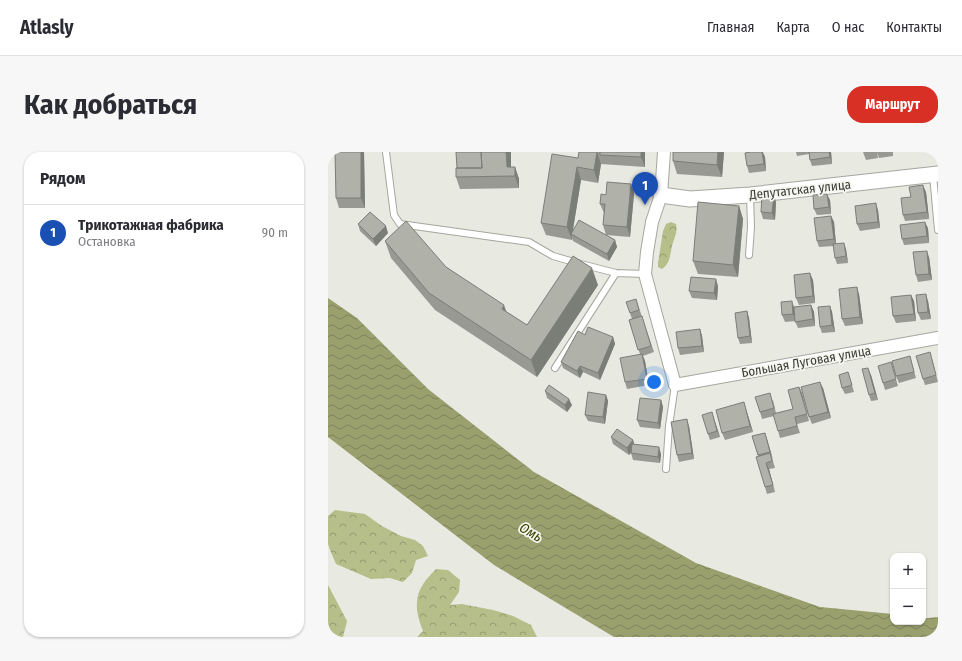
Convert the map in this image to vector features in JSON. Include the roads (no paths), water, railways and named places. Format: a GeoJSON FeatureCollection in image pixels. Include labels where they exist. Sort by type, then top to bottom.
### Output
{"type":"FeatureCollection","features":[{"type":"Feature","properties":{"kind":"street"},"geometry":{"type":"LineString","coordinates":[[664,152],[661,195],[652,222],[646,252],[645,274],[675,385]]}},
{"type":"Feature","properties":{"kind":"street","name":"Депутатская улица"},"geometry":{"type":"LineString","coordinates":[[661,195],[690,199],[750,195],[936,175]]}},
{"type":"Feature","properties":{"kind":"street","name":"Большая Луговая улица"},"geometry":{"type":"LineString","coordinates":[[675,385],[938,338]]}},
{"type":"Feature","properties":{"kind":"lane"},"geometry":{"type":"LineString","coordinates":[[386,152],[394,215],[400,224],[529,242],[553,256],[581,264],[616,273],[645,274]]}},
{"type":"Feature","properties":{"kind":"lane"},"geometry":{"type":"LineString","coordinates":[[936,175],[938,230]]}},
{"type":"Feature","properties":{"kind":"lane"},"geometry":{"type":"LineString","coordinates":[[749,255],[751,226],[750,195]]}},
{"type":"Feature","properties":{"kind":"lane"},"geometry":{"type":"LineString","coordinates":[[556,368],[616,273]]}},
{"type":"Feature","properties":{"kind":"lane"},"geometry":{"type":"LineString","coordinates":[[666,469],[669,426],[675,385]]}},
{"type":"Feature","properties":{"kind":"water","name":"Омь"},"geometry":{"type":"Polygon","coordinates":[[[328,298],[357,318],[428,389],[534,472],[696,563],[820,607],[890,614],[890,625],[926,625],[926,618],[938,617],[938,637],[614,637],[494,565],[328,437],[328,298]]]}},
{"type":"Feature","properties":{"kind":"place","name":"Трикотажная фабрика"},"geometry":{"type":"Point","coordinates":[645,205]}}]}
